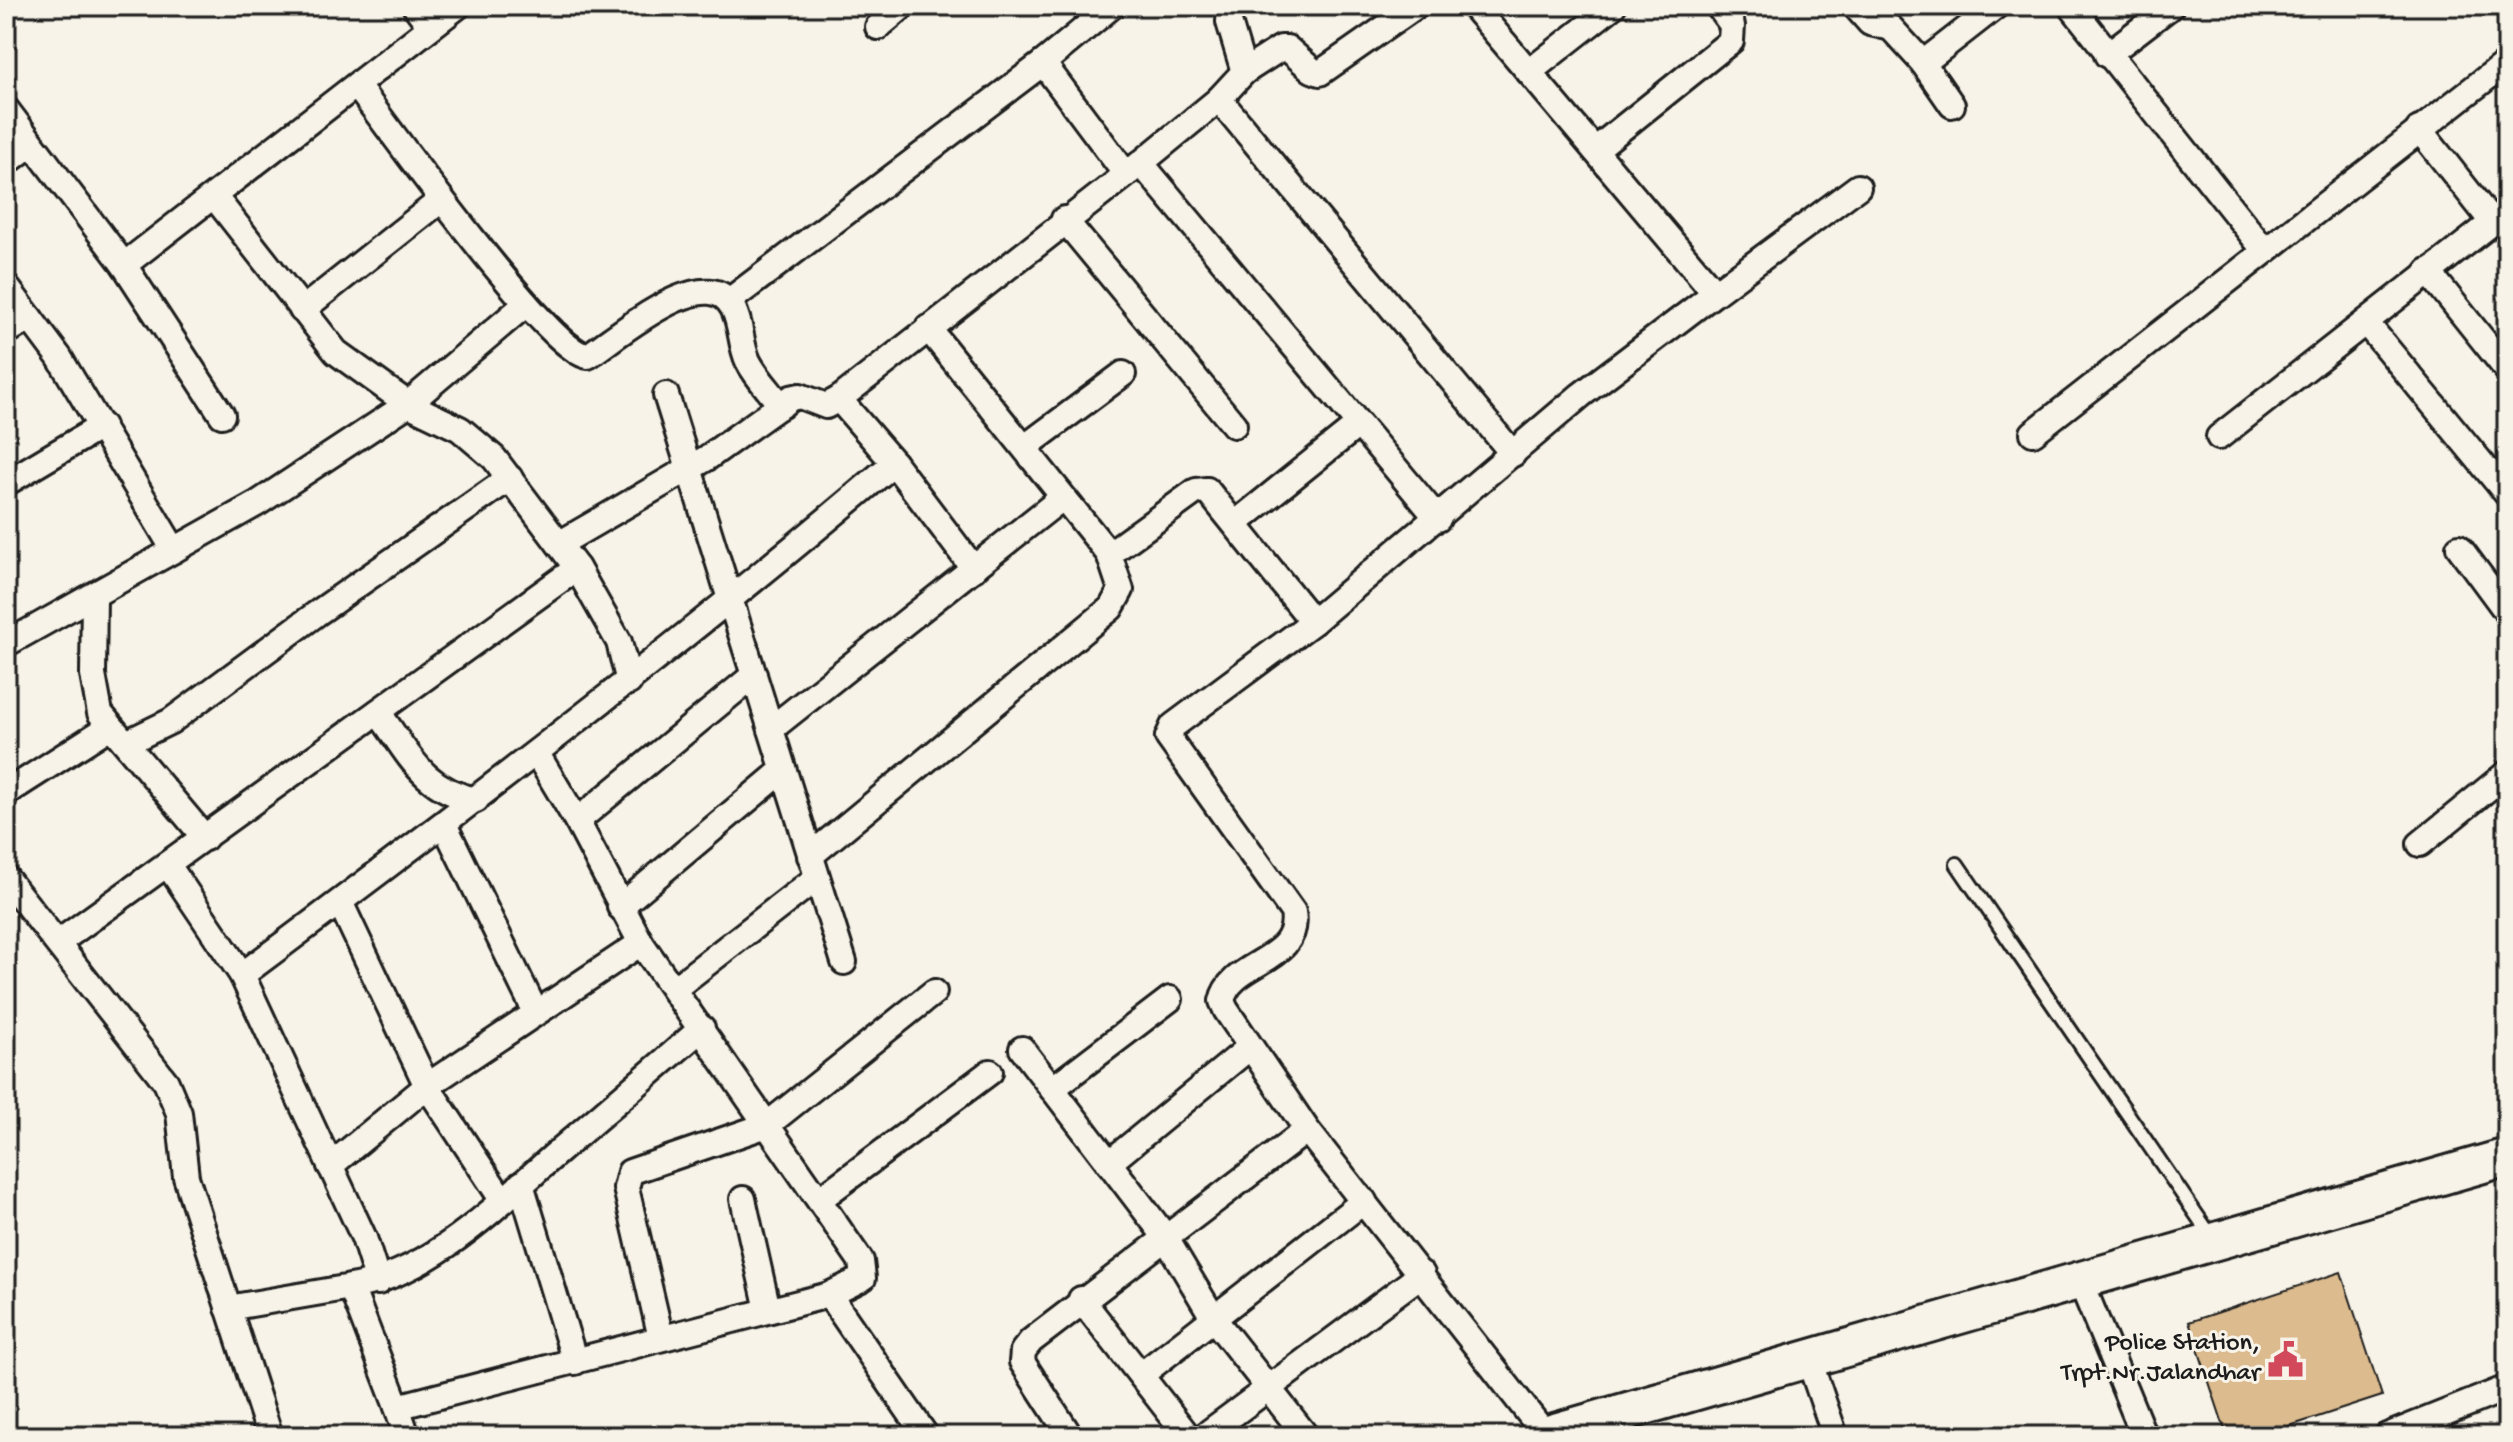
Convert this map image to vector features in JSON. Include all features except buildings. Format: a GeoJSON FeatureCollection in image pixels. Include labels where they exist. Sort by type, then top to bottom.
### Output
{"type":"FeatureCollection","features":[{"type":"Feature","properties":{"kind":"street"},"geometry":{"type":"LineString","coordinates":[[124,265],[357,86],[422,16],[458,6]]}},
{"type":"Feature","properties":{"kind":"street"},"geometry":{"type":"LineString","coordinates":[[878,27],[903,6]]}},
{"type":"Feature","properties":{"kind":"street"},"geometry":{"type":"LineString","coordinates":[[729,301],[1043,63],[1112,6]]}},
{"type":"Feature","properties":{"kind":"street"},"geometry":{"type":"LineString","coordinates":[[1230,6],[1229,22],[1244,72]]}},
{"type":"Feature","properties":{"kind":"street"},"geometry":{"type":"LineString","coordinates":[[559,544],[690,468],[795,396],[826,406],[839,399],[1219,99],[1244,72],[1284,47],[1312,70],[1324,71],[1416,6]]}},
{"type":"Feature","properties":{"kind":"street"},"geometry":{"type":"LineString","coordinates":[[1473,6],[1715,293]]}},
{"type":"Feature","properties":{"kind":"street"},"geometry":{"type":"LineString","coordinates":[[1529,72],[1613,6]]}},
{"type":"Feature","properties":{"kind":"street"},"geometry":{"type":"LineString","coordinates":[[1595,150],[1731,41],[1732,25],[1718,6]]}},
{"type":"Feature","properties":{"kind":"street"},"geometry":{"type":"LineString","coordinates":[[1923,63],[1996,6]]}},
{"type":"Feature","properties":{"kind":"street"},"geometry":{"type":"LineString","coordinates":[[2071,6],[2265,251]]}},
{"type":"Feature","properties":{"kind":"street"},"geometry":{"type":"LineString","coordinates":[[1858,7],[1870,23],[1891,28],[1923,63],[1952,105]]}},
{"type":"Feature","properties":{"kind":"street"},"geometry":{"type":"LineString","coordinates":[[2107,55],[2163,8]]}},
{"type":"Feature","properties":{"kind":"street"},"geometry":{"type":"LineString","coordinates":[[2033,433],[2507,62]]}},
{"type":"Feature","properties":{"kind":"street"},"geometry":{"type":"LineString","coordinates":[[1043,63],[1438,519]]}},
{"type":"Feature","properties":{"kind":"street"},"geometry":{"type":"LineString","coordinates":[[357,86],[441,200],[526,304],[576,352],[588,356],[678,297],[695,290],[714,291],[729,301],[741,326],[748,361],[781,406]]}},
{"type":"Feature","properties":{"kind":"street"},"geometry":{"type":"LineString","coordinates":[[1219,99],[1513,454]]}},
{"type":"Feature","properties":{"kind":"street"},"geometry":{"type":"LineString","coordinates":[[6,109],[124,265],[222,415]]}},
{"type":"Feature","properties":{"kind":"street"},"geometry":{"type":"LineString","coordinates":[[2219,437],[2500,217],[2419,129]]}},
{"type":"Feature","properties":{"kind":"street"},"geometry":{"type":"LineString","coordinates":[[6,163],[32,143]]}},
{"type":"Feature","properties":{"kind":"street"},"geometry":{"type":"LineString","coordinates":[[1858,187],[1581,395],[1313,622],[1168,733],[1170,741],[1293,912],[1292,933],[1287,944],[1238,980],[1224,995],[1226,1010],[1250,1047],[1307,1130],[1422,1274],[1543,1435],[1610,1426],[1808,1357],[2507,1157]]}},
{"type":"Feature","properties":{"kind":"street"},"geometry":{"type":"LineString","coordinates":[[214,196],[336,352],[408,404],[460,429],[494,458],[577,568],[619,642],[629,682]]}},
{"type":"Feature","properties":{"kind":"street"},"geometry":{"type":"LineString","coordinates":[[302,310],[441,200]]}},
{"type":"Feature","properties":{"kind":"street"},"geometry":{"type":"LineString","coordinates":[[1064,219],[1234,425]]}},
{"type":"Feature","properties":{"kind":"street"},"geometry":{"type":"LineString","coordinates":[[2428,271],[2507,370]]}},
{"type":"Feature","properties":{"kind":"street"},"geometry":{"type":"LineString","coordinates":[[6,286],[102,426],[174,550]]}},
{"type":"Feature","properties":{"kind":"street"},"geometry":{"type":"LineString","coordinates":[[6,644],[258,503],[408,404],[526,304]]}},
{"type":"Feature","properties":{"kind":"street"},"geometry":{"type":"LineString","coordinates":[[6,332],[30,318]]}},
{"type":"Feature","properties":{"kind":"street"},"geometry":{"type":"LineString","coordinates":[[2367,324],[2507,494]]}},
{"type":"Feature","properties":{"kind":"street"},"geometry":{"type":"LineString","coordinates":[[675,988],[1111,608],[1121,590],[1109,554],[928,328]]}},
{"type":"Feature","properties":{"kind":"street"},"geometry":{"type":"LineString","coordinates":[[1025,447],[1123,374]]}},
{"type":"Feature","properties":{"kind":"street"},"geometry":{"type":"LineString","coordinates":[[666,395],[733,600],[844,962]]}},
{"type":"Feature","properties":{"kind":"street"},"geometry":{"type":"LineString","coordinates":[[839,399],[894,463],[974,569]]}},
{"type":"Feature","properties":{"kind":"street"},"geometry":{"type":"LineString","coordinates":[[1236,523],[1358,425]]}},
{"type":"Feature","properties":{"kind":"street"},"geometry":{"type":"LineString","coordinates":[[6,483],[102,426]]}},
{"type":"Feature","properties":{"kind":"street"},"geometry":{"type":"LineString","coordinates":[[242,975],[629,682],[733,600],[894,463]]}},
{"type":"Feature","properties":{"kind":"street"},"geometry":{"type":"LineString","coordinates":[[6,793],[117,735],[171,721],[316,614],[510,478]]}},
{"type":"Feature","properties":{"kind":"street"},"geometry":{"type":"LineString","coordinates":[[1109,554],[1201,489],[1212,494],[1313,622]]}},
{"type":"Feature","properties":{"kind":"street"},"geometry":{"type":"LineString","coordinates":[[771,729],[1062,498]]}},
{"type":"Feature","properties":{"kind":"street"},"geometry":{"type":"LineString","coordinates":[[2459,547],[2507,612]]}},
{"type":"Feature","properties":{"kind":"street"},"geometry":{"type":"LineString","coordinates":[[59,942],[577,568]]}},
{"type":"Feature","properties":{"kind":"street"},"geometry":{"type":"LineString","coordinates":[[94,596],[95,698],[117,735],[205,838]]}},
{"type":"Feature","properties":{"kind":"street"},"geometry":{"type":"LineString","coordinates":[[577,821],[754,675]]}},
{"type":"Feature","properties":{"kind":"street"},"geometry":{"type":"LineString","coordinates":[[378,712],[435,787],[450,795],[476,800]]}},
{"type":"Feature","properties":{"kind":"street"},"geometry":{"type":"LineString","coordinates":[[397,1407],[829,1295],[851,1286],[865,1274],[861,1261],[820,1199],[641,943],[577,821],[537,754]]}},
{"type":"Feature","properties":{"kind":"street"},"geometry":{"type":"LineString","coordinates":[[620,907],[783,770]]}},
{"type":"Feature","properties":{"kind":"street"},"geometry":{"type":"LineString","coordinates":[[2420,844],[2507,773]]}},
{"type":"Feature","properties":{"kind":"street"},"geometry":{"type":"LineString","coordinates":[[444,824],[535,1011]]}},
{"type":"Feature","properties":{"kind":"street"},"geometry":{"type":"LineString","coordinates":[[168,865],[242,975],[364,1238],[378,1282]]}},
{"type":"Feature","properties":{"kind":"street"},"geometry":{"type":"LineString","coordinates":[[6,878],[59,942],[174,1098],[186,1177],[270,1436]]}},
{"type":"Feature","properties":{"kind":"street"},"geometry":{"type":"LineString","coordinates":[[340,902],[427,1086],[503,1201]]}},
{"type":"Feature","properties":{"kind":"street"},"geometry":{"type":"LineString","coordinates":[[330,1166],[427,1086],[641,943]]}},
{"type":"Feature","properties":{"kind":"street"},"geometry":{"type":"LineString","coordinates":[[661,1338],[626,1188],[627,1176],[641,1167],[767,1125],[934,992]]}},
{"type":"Feature","properties":{"kind":"street"},"geometry":{"type":"LineString","coordinates":[[1052,1089],[1170,999]]}},
{"type":"Feature","properties":{"kind":"street"},"geometry":{"type":"LineString","coordinates":[[228,1308],[378,1282],[438,1252],[503,1201],[702,1028]]}},
{"type":"Feature","properties":{"kind":"street"},"geometry":{"type":"LineString","coordinates":[[1109,1163],[1250,1047]]}},
{"type":"Feature","properties":{"kind":"street"},"geometry":{"type":"LineString","coordinates":[[1022,1049],[1164,1235],[1214,1319],[1306,1436]]}},
{"type":"Feature","properties":{"kind":"street"},"geometry":{"type":"LineString","coordinates":[[820,1199],[990,1072]]}},
{"type":"Feature","properties":{"kind":"street"},"geometry":{"type":"LineString","coordinates":[[1070,1436],[1029,1376],[1022,1362],[1023,1351],[1040,1331],[1081,1299],[1307,1130]]}},
{"type":"Feature","properties":{"kind":"street"},"geometry":{"type":"LineString","coordinates":[[521,1184],[575,1362]]}},
{"type":"Feature","properties":{"kind":"street"},"geometry":{"type":"LineString","coordinates":[[743,1199],[768,1310]]}},
{"type":"Feature","properties":{"kind":"street"},"geometry":{"type":"LineString","coordinates":[[1141,1375],[1364,1201]]}},
{"type":"Feature","properties":{"kind":"street"},"geometry":{"type":"LineString","coordinates":[[1204,1436],[1422,1274]]}},
{"type":"Feature","properties":{"kind":"street"},"geometry":{"type":"LineString","coordinates":[[2080,1280],[2144,1436]]}},
{"type":"Feature","properties":{"kind":"street"},"geometry":{"type":"LineString","coordinates":[[351,1287],[407,1436]]}},
{"type":"Feature","properties":{"kind":"street"},"geometry":{"type":"LineString","coordinates":[[829,1295],[926,1436]]}},
{"type":"Feature","properties":{"kind":"street"},"geometry":{"type":"LineString","coordinates":[[1081,1299],[1188,1436]]}},
{"type":"Feature","properties":{"kind":"street"},"geometry":{"type":"LineString","coordinates":[[1808,1357],[1835,1436]]}},
{"type":"Feature","properties":{"kind":"street"},"geometry":{"type":"LineString","coordinates":[[2387,1436],[2507,1388]]}},
{"type":"Feature","properties":{"kind":"lane"},"geometry":{"type":"LineString","coordinates":[[1957,864],[2215,1241]]}},
{"type":"Feature","properties":{"kind":"place","name":"Police Station, Trpt.Nr.Jalandhar"},"geometry":{"type":"Point","coordinates":[2286,1359]}}]}
